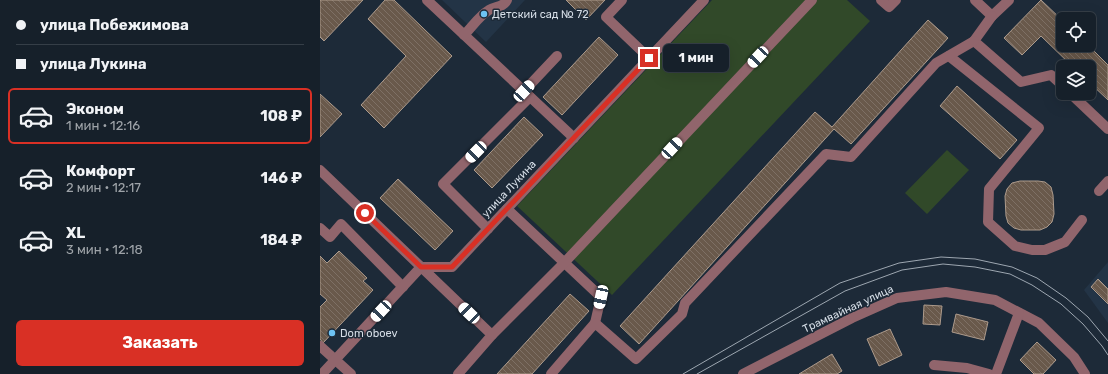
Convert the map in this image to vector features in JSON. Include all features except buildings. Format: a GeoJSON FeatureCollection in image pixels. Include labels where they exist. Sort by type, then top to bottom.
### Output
{"type":"FeatureCollection","features":[{"type":"Feature","properties":{"kind":"street"},"geometry":{"type":"LineString","coordinates":[[427,0],[574,138]]}},
{"type":"Feature","properties":{"kind":"street"},"geometry":{"type":"LineString","coordinates":[[464,35],[485,13],[505,4],[508,0]]}},
{"type":"Feature","properties":{"kind":"street"},"geometry":{"type":"LineString","coordinates":[[622,0],[606,17],[649,58]]}},
{"type":"Feature","properties":{"kind":"street","name":"улица Лукина"},"geometry":{"type":"LineString","coordinates":[[421,267],[452,267],[704,0]]}},
{"type":"Feature","properties":{"kind":"street"},"geometry":{"type":"LineString","coordinates":[[458,374],[492,335],[564,263],[812,0]]}},
{"type":"Feature","properties":{"kind":"street"},"geometry":{"type":"LineString","coordinates":[[881,0],[889,7],[896,0]]}},
{"type":"Feature","properties":{"kind":"street"},"geometry":{"type":"LineString","coordinates":[[975,0],[992,16]]}},
{"type":"Feature","properties":{"kind":"street"},"geometry":{"type":"LineString","coordinates":[[595,323],[636,358],[682,314],[685,303],[826,154],[851,157],[936,63],[974,41],[992,16],[1009,0]]}},
{"type":"Feature","properties":{"kind":"street"},"geometry":{"type":"LineString","coordinates":[[974,41],[1021,82],[1051,75],[1056,80]]}},
{"type":"Feature","properties":{"kind":"street"},"geometry":{"type":"LineString","coordinates":[[488,229],[443,184],[527,94],[557,56]]}},
{"type":"Feature","properties":{"kind":"street"},"geometry":{"type":"LineString","coordinates":[[949,56],[1039,128],[989,189],[988,222],[1015,246],[1032,250],[1045,250],[1065,242],[1082,220]]}},
{"type":"Feature","properties":{"kind":"street"},"geometry":{"type":"LineString","coordinates":[[1077,100],[1108,129]]}},
{"type":"Feature","properties":{"kind":"street"},"geometry":{"type":"LineString","coordinates":[[320,170],[492,335]]}},
{"type":"Feature","properties":{"kind":"street"},"geometry":{"type":"LineString","coordinates":[[1099,191],[1108,181]]}},
{"type":"Feature","properties":{"kind":"street"},"geometry":{"type":"LineString","coordinates":[[507,209],[601,297],[595,323],[551,374]]}},
{"type":"Feature","properties":{"kind":"street"},"geometry":{"type":"LineString","coordinates":[[320,228],[330,237],[341,224],[403,287]]}},
{"type":"Feature","properties":{"kind":"street"},"geometry":{"type":"LineString","coordinates":[[322,374],[421,267]]}},
{"type":"Feature","properties":{"kind":"street","name":"Трамвайная улица"},"geometry":{"type":"LineString","coordinates":[[742,374],[852,318],[897,298],[946,292],[995,300],[1038,323],[1074,357],[1084,374]]}},
{"type":"Feature","properties":{"kind":"street"},"geometry":{"type":"LineString","coordinates":[[996,374],[1019,313]]}},
{"type":"Feature","properties":{"kind":"street"},"geometry":{"type":"LineString","coordinates":[[320,346],[351,374]]}},
{"type":"Feature","properties":{"kind":"street"},"geometry":{"type":"LineString","coordinates":[[934,365],[967,368],[989,374]]}},
{"type":"Feature","properties":{"kind":"shaded area","name":"Детский сад № 72"},"geometry":{"type":"Polygon","coordinates":[[[442,0],[525,0],[486,42],[442,0]]]}},
{"type":"Feature","properties":{"kind":"shaded area"},"geometry":{"type":"Polygon","coordinates":[[[1108,262],[1108,323],[1084,290],[1108,262]]]}},
{"type":"Feature","properties":{"kind":"green space"},"geometry":{"type":"Polygon","coordinates":[[[712,0],[847,0],[870,21],[612,295],[517,206],[712,0]]]}},
{"type":"Feature","properties":{"kind":"green space"},"geometry":{"type":"Polygon","coordinates":[[[947,150],[969,170],[927,214],[905,193],[947,150]]]}},
{"type":"Feature","properties":{"kind":"tram line"},"geometry":{"type":"LineString","coordinates":[[683,374],[840,283],[899,263],[941,257],[975,259],[1012,267],[1037,278],[1066,298],[1088,317],[1108,341]]}},
{"type":"Feature","properties":{"kind":"tram line"},"geometry":{"type":"LineString","coordinates":[[697,374],[845,291],[902,270],[943,264],[975,267],[1010,274],[1032,285],[1061,304],[1083,324],[1108,355]]}},
{"type":"Feature","properties":{"kind":"place","name":"Детский сад № 72"},"geometry":{"type":"Point","coordinates":[484,14]}},
{"type":"Feature","properties":{"kind":"place","name":"Dom oboev"},"geometry":{"type":"Point","coordinates":[332,333]}},
{"type":"Feature","properties":{"kind":"route"},"geometry":{"type":"LineString","coordinates":[[365,213],[421,267],[452,267],[649,58]]}}]}
